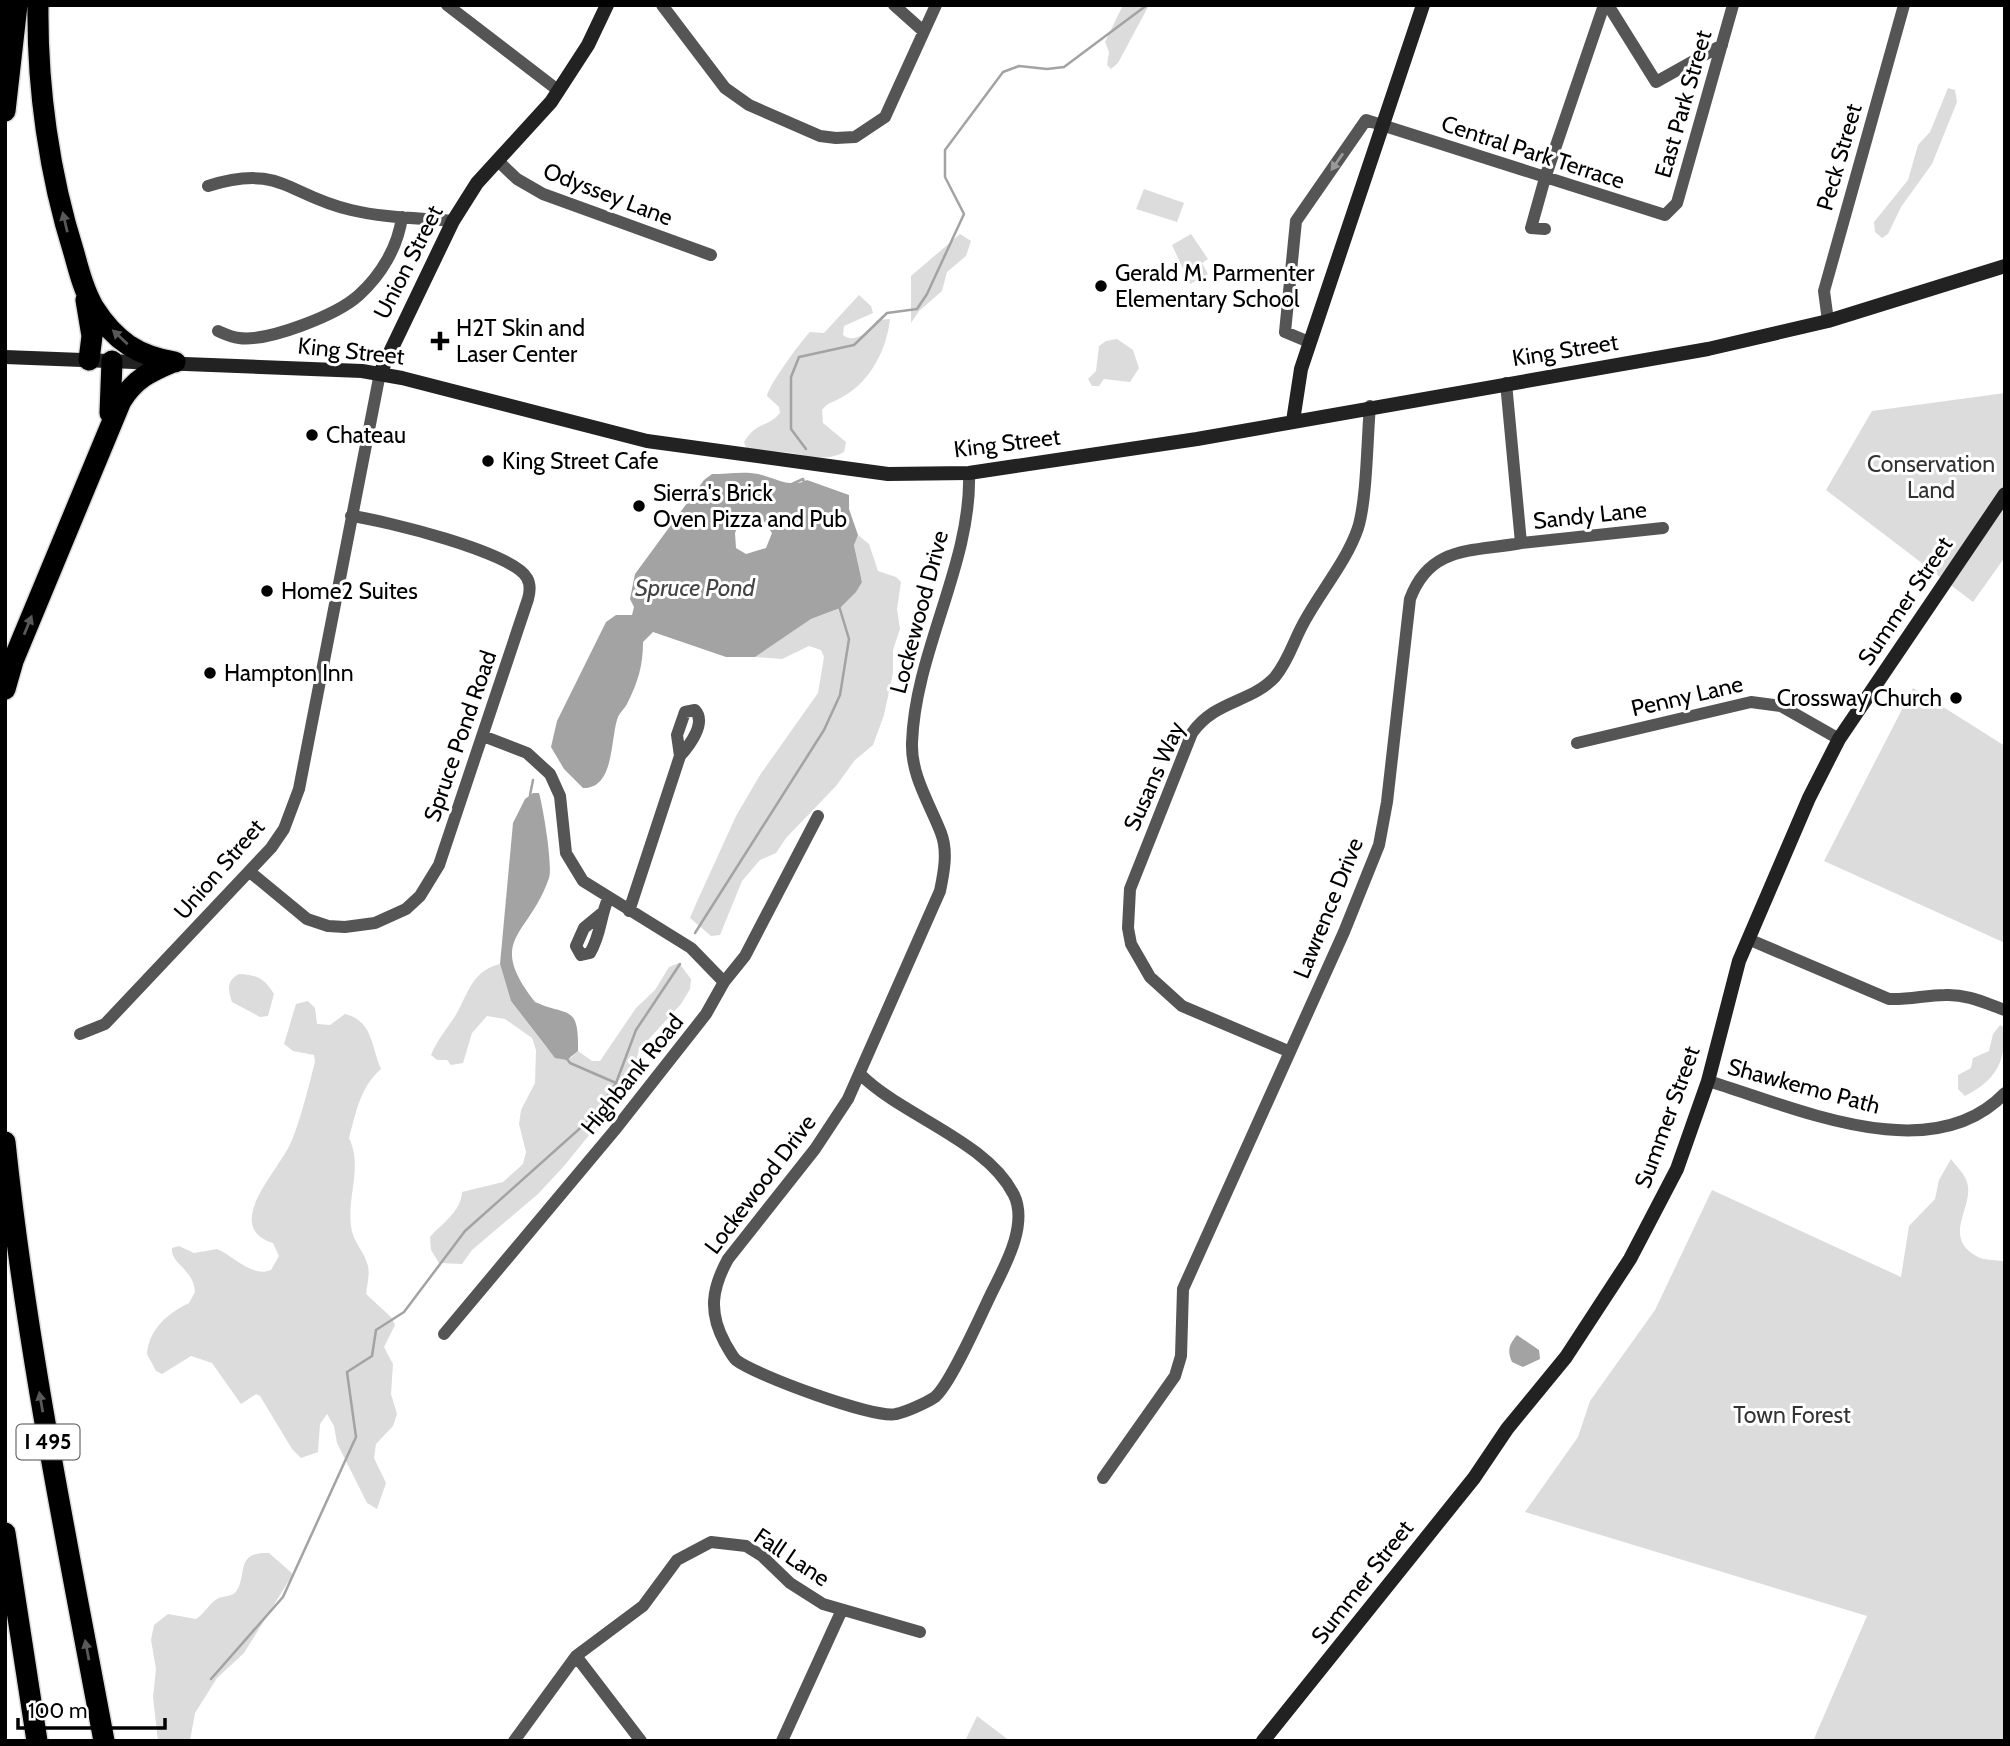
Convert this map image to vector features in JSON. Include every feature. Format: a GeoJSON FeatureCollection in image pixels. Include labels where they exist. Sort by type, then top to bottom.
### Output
{"type":"FeatureCollection","features":[{"type":"Feature","properties":{"kind":"highway"},"geometry":{"type":"LineString","coordinates":[[5,111],[17,5]]}},
{"type":"Feature","properties":{"kind":"highway"},"geometry":{"type":"LineString","coordinates":[[38,5],[38,47],[56,188],[85,288],[92,336],[89,360]]}},
{"type":"Feature","properties":{"kind":"highway"},"geometry":{"type":"LineString","coordinates":[[85,288],[105,323],[128,345],[145,356],[175,362]]}},
{"type":"Feature","properties":{"kind":"highway"},"geometry":{"type":"LineString","coordinates":[[109,425],[112,361]]}},
{"type":"Feature","properties":{"kind":"highway"},"geometry":{"type":"LineString","coordinates":[[5,690],[13,661],[109,425],[132,384],[150,372],[175,362]]}},
{"type":"Feature","properties":{"kind":"highway","name":"I 495"},"geometry":{"type":"LineString","coordinates":[[5,1142],[23,1292],[41,1403],[104,1741]]}},
{"type":"Feature","properties":{"kind":"highway"},"geometry":{"type":"LineString","coordinates":[[5,1533],[37,1741]]}},
{"type":"Feature","properties":{"kind":"main road","name":"Union Street"},"geometry":{"type":"LineString","coordinates":[[380,373],[453,221],[477,183],[541,116],[559,91],[588,45],[607,5]]}},
{"type":"Feature","properties":{"kind":"main road"},"geometry":{"type":"LineString","coordinates":[[1293,421],[1299,376],[1309,342],[1423,5]]}},
{"type":"Feature","properties":{"kind":"main road","name":"King Street"},"geometry":{"type":"LineString","coordinates":[[5,357],[175,362],[380,373],[647,441],[888,474],[969,473],[1293,421],[1708,349],[1828,321],[2005,266]]}},
{"type":"Feature","properties":{"kind":"main road","name":"Summer Street"},"geometry":{"type":"LineString","coordinates":[[1263,1741],[1474,1478],[1507,1429],[1573,1347],[1653,1217],[1677,1169],[1708,1081],[1725,1012],[1748,939],[1809,798],[1839,739],[2005,494]]}},
{"type":"Feature","properties":{"kind":"street"},"geometry":{"type":"LineString","coordinates":[[447,5],[559,91]]}},
{"type":"Feature","properties":{"kind":"street"},"geometry":{"type":"LineString","coordinates":[[662,5],[725,88],[749,105],[820,136],[836,138],[855,137],[873,127],[891,108],[922,30],[936,5]]}},
{"type":"Feature","properties":{"kind":"street"},"geometry":{"type":"LineString","coordinates":[[894,5],[922,30]]}},
{"type":"Feature","properties":{"kind":"street"},"geometry":{"type":"LineString","coordinates":[[1606,5],[1656,82],[1722,45]]}},
{"type":"Feature","properties":{"kind":"street"},"geometry":{"type":"LineString","coordinates":[[1545,229],[1531,228],[1545,178],[1606,5]]}},
{"type":"Feature","properties":{"kind":"street","name":"East Park Street"},"geometry":{"type":"LineString","coordinates":[[1670,213],[1677,203],[1733,5]]}},
{"type":"Feature","properties":{"kind":"street","name":"Peck Street"},"geometry":{"type":"LineString","coordinates":[[1828,321],[1824,291],[1904,5]]}},
{"type":"Feature","properties":{"kind":"street"},"geometry":{"type":"LineString","coordinates":[[1309,342],[1285,332],[1296,221],[1366,120],[1383,125]]}},
{"type":"Feature","properties":{"kind":"street","name":"Central Park Terrace"},"geometry":{"type":"LineString","coordinates":[[1383,125],[1658,215],[1670,213]]}},
{"type":"Feature","properties":{"kind":"street","name":"Odyssey Lane"},"geometry":{"type":"LineString","coordinates":[[497,160],[517,178],[543,194],[711,255]]}},
{"type":"Feature","properties":{"kind":"street"},"geometry":{"type":"LineString","coordinates":[[208,186],[235,178],[263,177],[348,210],[453,221]]}},
{"type":"Feature","properties":{"kind":"street"},"geometry":{"type":"LineString","coordinates":[[218,331],[239,338],[276,332],[315,319],[354,300],[386,262],[397,239],[402,216]]}},
{"type":"Feature","properties":{"kind":"street","name":"Union Street"},"geometry":{"type":"LineString","coordinates":[[80,1034],[105,1024],[250,872],[284,829],[299,789],[380,373]]}},
{"type":"Feature","properties":{"kind":"street"},"geometry":{"type":"LineString","coordinates":[[1506,383],[1521,543]]}},
{"type":"Feature","properties":{"kind":"street","name":"Susans Way"},"geometry":{"type":"LineString","coordinates":[[1288,1051],[1182,1006],[1159,988],[1141,964],[1131,944],[1128,928],[1130,889],[1192,733],[1209,714],[1264,687],[1275,677],[1348,550],[1362,513],[1370,406]]}},
{"type":"Feature","properties":{"kind":"street","name":"Lockewood Drive"},"geometry":{"type":"LineString","coordinates":[[861,1075],[877,1090],[975,1153],[1002,1177],[1015,1198],[1017,1232],[1002,1272],[960,1358],[936,1396],[896,1415],[876,1412],[794,1387],[736,1360],[714,1321],[712,1301],[718,1276],[728,1259],[815,1149],[861,1075],[940,891],[946,862],[942,834],[919,785],[912,752],[915,701],[967,513],[969,473]]}},
{"type":"Feature","properties":{"kind":"street","name":"Spruce Pond Road"},"geometry":{"type":"LineString","coordinates":[[250,872],[298,914],[328,926],[375,923],[405,909],[420,896],[439,865],[528,599],[529,580],[506,561],[486,552],[351,516]]}},
{"type":"Feature","properties":{"kind":"street","name":"Sandy Lane"},"geometry":{"type":"LineString","coordinates":[[1521,543],[1663,528]]}},
{"type":"Feature","properties":{"kind":"street","name":"Lawrence Drive"},"geometry":{"type":"LineString","coordinates":[[1103,1478],[1175,1376],[1181,1356],[1184,1289],[1288,1051],[1344,932],[1378,845],[1387,802],[1410,599],[1417,580],[1433,563],[1449,555],[1521,543]]}},
{"type":"Feature","properties":{"kind":"street","name":"Penny Lane"},"geometry":{"type":"LineString","coordinates":[[1577,743],[1751,702],[1781,706],[1839,739]]}},
{"type":"Feature","properties":{"kind":"street"},"geometry":{"type":"LineString","coordinates":[[483,736],[527,753],[550,774],[560,796],[564,844],[569,861],[583,881],[700,955],[724,982]]}},
{"type":"Feature","properties":{"kind":"street"},"geometry":{"type":"LineString","coordinates":[[629,911],[680,756]]}},
{"type":"Feature","properties":{"kind":"street","name":"Highbank Road"},"geometry":{"type":"LineString","coordinates":[[444,1334],[650,1087],[706,1014],[724,982],[745,956],[818,816]]}},
{"type":"Feature","properties":{"kind":"street"},"geometry":{"type":"LineString","coordinates":[[601,915],[608,899]]}},
{"type":"Feature","properties":{"kind":"street"},"geometry":{"type":"LineString","coordinates":[[1748,939],[1889,999],[1908,1000],[1946,995],[1972,997],[2005,1010]]}},
{"type":"Feature","properties":{"kind":"street","name":"Shawkemo Path"},"geometry":{"type":"LineString","coordinates":[[1708,1081],[1878,1130],[1948,1128],[1987,1110],[2005,1093]]}},
{"type":"Feature","properties":{"kind":"street","name":"Fall Lane"},"geometry":{"type":"LineString","coordinates":[[514,1741],[576,1656],[643,1606],[677,1560],[711,1542],[746,1546],[762,1556],[804,1594],[841,1612],[920,1632]]}},
{"type":"Feature","properties":{"kind":"street"},"geometry":{"type":"LineString","coordinates":[[782,1741],[841,1612]]}},
{"type":"Feature","properties":{"kind":"street"},"geometry":{"type":"LineString","coordinates":[[576,1656],[641,1741]]}},
{"type":"Feature","properties":{"kind":"green space"},"geometry":{"type":"Polygon","coordinates":[[[1123,5],[1149,5],[1118,63],[1111,69],[1107,65],[1109,52],[1105,42],[1123,5]]]}},
{"type":"Feature","properties":{"kind":"green space"},"geometry":{"type":"Polygon","coordinates":[[[1948,88],[1955,90],[1957,102],[1932,164],[1901,207],[1888,234],[1882,238],[1875,232],[1874,222],[1908,180],[1918,145],[1930,132],[1948,88]]]}},
{"type":"Feature","properties":{"kind":"green space"},"geometry":{"type":"Polygon","coordinates":[[[1144,189],[1184,203],[1177,222],[1136,209],[1144,189]]]}},
{"type":"Feature","properties":{"kind":"green space"},"geometry":{"type":"Polygon","coordinates":[[[960,234],[971,241],[966,256],[947,272],[942,291],[919,311],[911,323],[911,276],[960,234]]]}},
{"type":"Feature","properties":{"kind":"green space"},"geometry":{"type":"Polygon","coordinates":[[[1191,234],[1208,259],[1202,263],[1208,274],[1190,284],[1172,245],[1191,234]]]}},
{"type":"Feature","properties":{"kind":"green space"},"geometry":{"type":"Polygon","coordinates":[[[859,295],[871,306],[873,313],[844,326],[843,335],[857,337],[870,329],[877,320],[890,319],[881,352],[870,373],[854,390],[822,410],[823,423],[846,442],[844,452],[821,458],[747,450],[744,442],[749,435],[780,413],[779,407],[767,396],[793,354],[810,332],[824,333],[859,295]]]}},
{"type":"Feature","properties":{"kind":"green space"},"geometry":{"type":"Polygon","coordinates":[[[1117,339],[1133,350],[1139,368],[1130,382],[1104,379],[1099,386],[1092,386],[1088,379],[1096,371],[1099,346],[1106,341],[1117,339]]]}},
{"type":"Feature","properties":{"kind":"green space","name":"Conservation Land"},"geometry":{"type":"Polygon","coordinates":[[[2005,393],[2005,557],[1973,602],[1826,490],[1872,411],[2005,393]]]}},
{"type":"Feature","properties":{"kind":"green space"},"geometry":{"type":"Polygon","coordinates":[[[858,535],[869,544],[878,571],[896,577],[901,582],[897,609],[900,629],[893,650],[893,673],[884,715],[873,745],[855,760],[836,786],[786,838],[776,853],[760,860],[742,881],[720,935],[711,936],[690,918],[736,816],[760,775],[818,693],[824,657],[821,650],[809,646],[782,659],[755,657],[811,619],[840,608],[862,582],[854,544],[858,535]]]}},
{"type":"Feature","properties":{"kind":"green space"},"geometry":{"type":"Polygon","coordinates":[[[1913,688],[2005,746],[2005,943],[1824,861],[1913,688]]]}},
{"type":"Feature","properties":{"kind":"green space"},"geometry":{"type":"Polygon","coordinates":[[[679,963],[691,979],[690,989],[681,1004],[639,1050],[630,1085],[538,1194],[472,1250],[462,1264],[439,1263],[431,1250],[430,1237],[455,1211],[462,1192],[503,1182],[523,1164],[526,1152],[519,1124],[521,1110],[535,1083],[536,1050],[532,1038],[505,1019],[487,1016],[472,1033],[463,1063],[451,1065],[447,1060],[437,1060],[431,1055],[475,980],[481,973],[500,964],[511,1001],[547,1048],[571,1058],[578,1051],[592,1061],[600,1061],[636,1008],[655,990],[669,967],[679,963]]]}},
{"type":"Feature","properties":{"kind":"green space"},"geometry":{"type":"Polygon","coordinates":[[[239,974],[260,978],[274,994],[268,1016],[260,1017],[232,1002],[229,986],[239,974]]]}},
{"type":"Feature","properties":{"kind":"green space"},"geometry":{"type":"Polygon","coordinates":[[[308,1001],[315,1008],[317,1024],[330,1025],[345,1014],[361,1022],[370,1036],[381,1069],[363,1092],[349,1138],[355,1160],[351,1226],[368,1266],[366,1294],[392,1318],[395,1325],[384,1347],[393,1364],[391,1394],[397,1414],[393,1426],[376,1444],[374,1458],[386,1483],[377,1509],[367,1503],[337,1443],[334,1426],[327,1414],[320,1424],[318,1452],[301,1458],[292,1449],[260,1396],[256,1394],[241,1404],[212,1363],[191,1356],[162,1374],[156,1371],[147,1354],[151,1337],[161,1323],[189,1303],[195,1292],[191,1278],[172,1254],[172,1248],[179,1246],[194,1253],[217,1249],[250,1269],[264,1272],[271,1270],[279,1256],[273,1243],[258,1235],[252,1224],[253,1211],[258,1196],[292,1140],[315,1062],[314,1055],[293,1051],[284,1044],[296,1004],[308,1001]]]}},
{"type":"Feature","properties":{"kind":"green space"},"geometry":{"type":"Polygon","coordinates":[[[2000,1025],[2005,1028],[2001,1061],[1984,1084],[1965,1096],[1958,1089],[1958,1075],[1971,1068],[1973,1058],[1989,1051],[1993,1034],[2000,1025]]]}},
{"type":"Feature","properties":{"kind":"green space","name":"Town Forest"},"geometry":{"type":"Polygon","coordinates":[[[1951,1159],[1967,1182],[1961,1240],[1967,1249],[1978,1257],[2005,1262],[2005,1741],[1813,1741],[1867,1616],[1525,1512],[1578,1437],[1590,1401],[1655,1310],[1712,1190],[1901,1277],[1909,1226],[1935,1199],[1939,1180],[1951,1159]]]}},
{"type":"Feature","properties":{"kind":"green space"},"geometry":{"type":"Polygon","coordinates":[[[269,1553],[293,1574],[244,1653],[217,1678],[195,1713],[190,1741],[158,1741],[153,1697],[156,1669],[151,1640],[154,1625],[168,1614],[196,1619],[217,1599],[235,1593],[244,1565],[251,1556],[269,1553]]]}},
{"type":"Feature","properties":{"kind":"green space"},"geometry":{"type":"Polygon","coordinates":[[[977,1716],[1010,1741],[965,1741],[977,1716]]]}},
{"type":"Feature","properties":{"kind":"water","name":"Spruce Pond"},"geometry":{"type":"Polygon","coordinates":[[[753,473],[788,483],[807,480],[849,495],[849,509],[858,535],[854,545],[862,582],[840,608],[811,619],[755,657],[726,657],[653,632],[643,642],[639,674],[627,704],[618,717],[606,772],[593,786],[583,788],[564,769],[551,747],[557,721],[606,622],[616,615],[632,615],[634,607],[630,599],[635,574],[704,480],[712,474],[753,473]],[[747,517],[740,520],[735,533],[736,548],[746,554],[766,548],[772,533],[763,520],[747,517]]]}},
{"type":"Feature","properties":{"kind":"water"},"geometry":{"type":"Polygon","coordinates":[[[533,793],[539,793],[541,800],[550,871],[541,898],[516,938],[512,950],[513,964],[520,981],[535,1002],[563,1011],[574,1018],[578,1051],[567,1060],[555,1058],[511,1001],[500,964],[513,823],[525,799],[533,793]]]}},
{"type":"Feature","properties":{"kind":"water"},"geometry":{"type":"Polygon","coordinates":[[[1517,1335],[1539,1350],[1540,1359],[1523,1367],[1512,1362],[1510,1348],[1517,1335]]]}},
{"type":"Feature","properties":{"kind":"waterway"},"geometry":{"type":"LineString","coordinates":[[806,449],[791,429],[791,377],[799,357],[854,345],[887,313],[917,309],[927,294],[964,214],[945,177],[945,150],[1003,72],[1019,66],[1047,69],[1064,67],[1147,5]]}},
{"type":"Feature","properties":{"kind":"waterway"},"geometry":{"type":"LineString","coordinates":[[792,484],[803,479],[805,485]]}},
{"type":"Feature","properties":{"kind":"waterway"},"geometry":{"type":"LineString","coordinates":[[695,933],[824,730],[840,695],[849,639],[839,606]]}},
{"type":"Feature","properties":{"kind":"waterway"},"geometry":{"type":"LineString","coordinates":[[530,795],[533,780]]}},
{"type":"Feature","properties":{"kind":"waterway"},"geometry":{"type":"LineString","coordinates":[[211,1679],[283,1597],[356,1437],[347,1372],[372,1356],[376,1330],[404,1312],[465,1231],[596,1114],[616,1083],[636,1030],[680,964]]}},
{"type":"Feature","properties":{"kind":"waterway"},"geometry":{"type":"LineString","coordinates":[[567,1059],[570,1063],[616,1083]]}},
{"type":"Feature","properties":{"kind":"place","name":"Gerald M. Parmenter Elementary School"},"geometry":{"type":"Point","coordinates":[1101,286]}},
{"type":"Feature","properties":{"kind":"place","name":"H2T Skin and Laser Center"},"geometry":{"type":"Point","coordinates":[440,341]}},
{"type":"Feature","properties":{"kind":"place","name":"Chateau"},"geometry":{"type":"Point","coordinates":[312,435]}},
{"type":"Feature","properties":{"kind":"place","name":"King Street Cafe"},"geometry":{"type":"Point","coordinates":[488,461]}},
{"type":"Feature","properties":{"kind":"place","name":"Sierra's Brick Oven Pizza and Pub"},"geometry":{"type":"Point","coordinates":[639,506]}},
{"type":"Feature","properties":{"kind":"place","name":"Home2 Suites"},"geometry":{"type":"Point","coordinates":[267,591]}},
{"type":"Feature","properties":{"kind":"place","name":"Hampton Inn"},"geometry":{"type":"Point","coordinates":[210,673]}},
{"type":"Feature","properties":{"kind":"place","name":"Crossway Church"},"geometry":{"type":"Point","coordinates":[1956,698]}}]}
